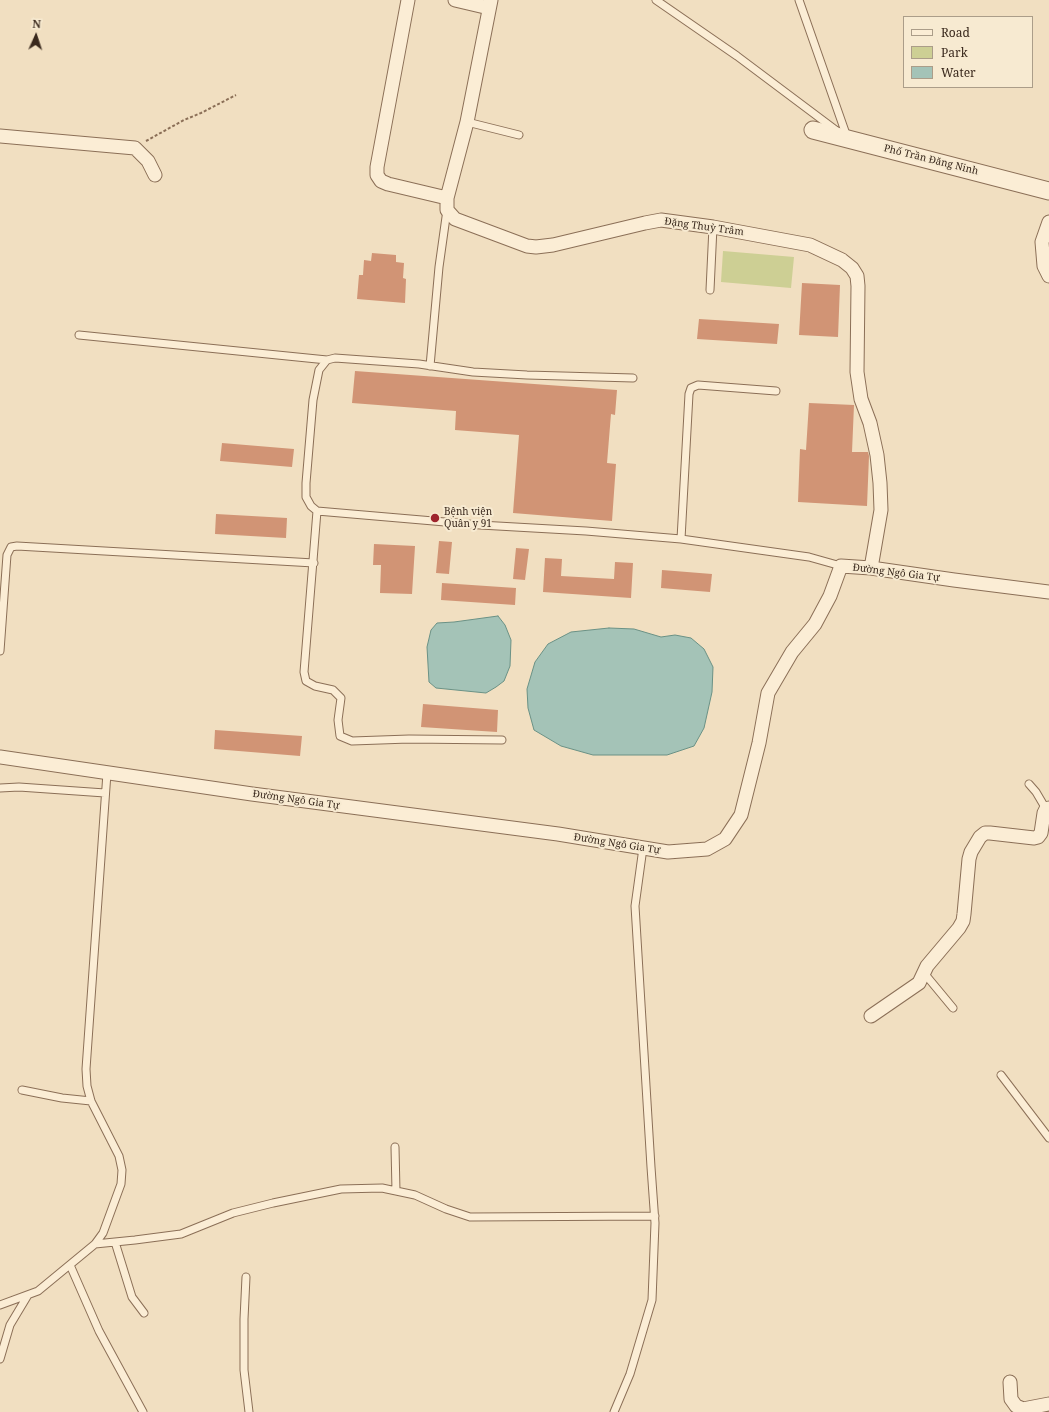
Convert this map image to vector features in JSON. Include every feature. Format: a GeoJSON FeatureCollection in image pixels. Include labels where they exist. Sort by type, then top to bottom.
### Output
{"type":"FeatureCollection","features":[{"type":"Feature","properties":{"kind":"street"},"geometry":{"type":"LineString","coordinates":[[408,0],[377,167],[377,175],[381,181],[388,184],[447,204],[467,122],[490,4],[454,0]]}},
{"type":"Feature","properties":{"kind":"street","name":"Phố Trần Đăng Ninh"},"geometry":{"type":"LineString","coordinates":[[813,130],[1049,191]]}},
{"type":"Feature","properties":{"kind":"street"},"geometry":{"type":"LineString","coordinates":[[0,136],[135,148],[148,161],[155,175]]}},
{"type":"Feature","properties":{"kind":"street","name":"Đặng Thuỳ Trâm"},"geometry":{"type":"LineString","coordinates":[[447,204],[455,219],[526,246],[536,247],[553,245],[661,220],[712,227],[810,245],[842,260],[852,268],[857,276],[858,286],[857,372],[861,399],[870,423],[878,455],[880,483],[881,510],[871,568]]}},
{"type":"Feature","properties":{"kind":"street"},"geometry":{"type":"LineString","coordinates":[[1049,222],[1042,242],[1044,266],[1049,276]]}},
{"type":"Feature","properties":{"kind":"street","name":"Đường Ngô Gia Tự"},"geometry":{"type":"LineString","coordinates":[[0,757],[328,805],[558,834],[668,852],[707,849],[725,839],[741,815],[759,743],[768,693],[792,652],[815,624],[830,596],[841,566],[871,568],[1049,592]]}},
{"type":"Feature","properties":{"kind":"street"},"geometry":{"type":"LineString","coordinates":[[871,1016],[919,983],[927,966],[959,928],[964,914],[969,859],[971,852],[980,837],[990,833],[1034,838],[1038,837],[1041,833],[1044,813],[1048,808]]}},
{"type":"Feature","properties":{"kind":"street"},"geometry":{"type":"LineString","coordinates":[[1010,1382],[1012,1399],[1016,1406],[1023,1409],[1049,1404]]}},
{"type":"Feature","properties":{"kind":"lane"},"geometry":{"type":"LineString","coordinates":[[656,0],[737,56],[848,139]]}},
{"type":"Feature","properties":{"kind":"lane"},"geometry":{"type":"LineString","coordinates":[[799,0],[848,139]]}},
{"type":"Feature","properties":{"kind":"lane"},"geometry":{"type":"LineString","coordinates":[[467,122],[519,135]]}},
{"type":"Feature","properties":{"kind":"lane"},"geometry":{"type":"LineString","coordinates":[[430,366],[439,267],[447,204]]}},
{"type":"Feature","properties":{"kind":"lane"},"geometry":{"type":"LineString","coordinates":[[710,290],[712,227]]}},
{"type":"Feature","properties":{"kind":"lane"},"geometry":{"type":"LineString","coordinates":[[80,335],[327,360],[336,358],[430,366],[473,372],[633,378]]}},
{"type":"Feature","properties":{"kind":"lane"},"geometry":{"type":"LineString","coordinates":[[327,360],[320,370],[313,400],[306,483],[306,497],[311,506],[317,511],[480,525],[586,531],[681,539],[810,557],[841,566]]}},
{"type":"Feature","properties":{"kind":"lane"},"geometry":{"type":"LineString","coordinates":[[681,539],[689,394],[691,388],[698,385],[776,391]]}},
{"type":"Feature","properties":{"kind":"lane"},"geometry":{"type":"LineString","coordinates":[[317,511],[304,672],[306,681],[315,686],[333,690],[341,698],[338,720],[340,736],[352,741],[409,738],[502,740]]}},
{"type":"Feature","properties":{"kind":"lane"},"geometry":{"type":"LineString","coordinates":[[0,651],[7,555],[12,547],[314,563]]}},
{"type":"Feature","properties":{"kind":"lane"},"geometry":{"type":"LineString","coordinates":[[0,1305],[38,1291],[95,1244],[103,1234],[121,1184],[122,1170],[119,1156],[91,1101],[87,1086],[86,1069],[107,773]]}},
{"type":"Feature","properties":{"kind":"lane"},"geometry":{"type":"LineString","coordinates":[[1029,784],[1048,808]]}},
{"type":"Feature","properties":{"kind":"lane"},"geometry":{"type":"LineString","coordinates":[[0,788],[19,787],[105,793]]}},
{"type":"Feature","properties":{"kind":"lane"},"geometry":{"type":"LineString","coordinates":[[614,1412],[630,1374],[652,1300],[655,1216],[650,1167],[635,906],[643,848]]}},
{"type":"Feature","properties":{"kind":"lane"},"geometry":{"type":"LineString","coordinates":[[924,973],[953,1008]]}},
{"type":"Feature","properties":{"kind":"lane"},"geometry":{"type":"LineString","coordinates":[[1001,1075],[1049,1138]]}},
{"type":"Feature","properties":{"kind":"lane"},"geometry":{"type":"LineString","coordinates":[[22,1090],[62,1098],[91,1101]]}},
{"type":"Feature","properties":{"kind":"lane"},"geometry":{"type":"LineString","coordinates":[[395,1147],[396,1191]]}},
{"type":"Feature","properties":{"kind":"lane"},"geometry":{"type":"LineString","coordinates":[[95,1244],[181,1234],[233,1213],[341,1189],[382,1188],[415,1195],[446,1209],[470,1217],[655,1216]]}},
{"type":"Feature","properties":{"kind":"lane"},"geometry":{"type":"LineString","coordinates":[[115,1242],[132,1297],[144,1313]]}},
{"type":"Feature","properties":{"kind":"lane"},"geometry":{"type":"LineString","coordinates":[[70,1265],[99,1331],[143,1412]]}},
{"type":"Feature","properties":{"kind":"lane"},"geometry":{"type":"LineString","coordinates":[[246,1277],[244,1370],[249,1412]]}},
{"type":"Feature","properties":{"kind":"lane"},"geometry":{"type":"LineString","coordinates":[[0,1359],[10,1325],[28,1295]]}},
{"type":"Feature","properties":{"kind":"path"},"geometry":{"type":"LineString","coordinates":[[135,148],[184,120],[236,95]]}},
{"type":"Feature","properties":{"kind":"green space"},"geometry":{"type":"Polygon","coordinates":[[[723,251],[794,257],[791,288],[721,282],[723,251]]]}},
{"type":"Feature","properties":{"kind":"water"},"geometry":{"type":"Polygon","coordinates":[[[498,616],[505,625],[511,640],[510,666],[504,681],[486,693],[436,688],[429,682],[427,647],[431,630],[437,623],[498,616]]]}},
{"type":"Feature","properties":{"kind":"water"},"geometry":{"type":"Polygon","coordinates":[[[609,628],[634,629],[661,637],[675,635],[691,638],[704,649],[713,667],[712,692],[704,728],[694,746],[667,755],[593,755],[561,746],[534,730],[528,708],[527,689],[535,662],[548,644],[571,632],[609,628]]]}},
{"type":"Feature","properties":{"kind":"building"},"geometry":{"type":"Polygon","coordinates":[[[372,253],[396,255],[396,262],[404,263],[403,278],[406,279],[405,303],[357,299],[359,275],[363,275],[364,260],[371,261],[372,253]]]}},
{"type":"Feature","properties":{"kind":"building"},"geometry":{"type":"Polygon","coordinates":[[[802,283],[840,285],[838,337],[799,335],[802,283]]]}},
{"type":"Feature","properties":{"kind":"building"},"geometry":{"type":"Polygon","coordinates":[[[699,319],[779,324],[777,344],[697,339],[699,319]]]}},
{"type":"Feature","properties":{"kind":"building"},"geometry":{"type":"Polygon","coordinates":[[[355,371],[617,390],[615,415],[611,414],[607,463],[616,464],[612,521],[513,513],[519,435],[455,430],[456,411],[352,403],[355,371]]]}},
{"type":"Feature","properties":{"kind":"building"},"geometry":{"type":"Polygon","coordinates":[[[809,403],[854,405],[852,452],[868,452],[869,456],[867,506],[798,502],[800,449],[806,450],[809,403]]]}},
{"type":"Feature","properties":{"kind":"building"},"geometry":{"type":"Polygon","coordinates":[[[222,443],[294,449],[292,467],[220,461],[222,443]]]}},
{"type":"Feature","properties":{"kind":"building"},"geometry":{"type":"Polygon","coordinates":[[[216,514],[287,518],[286,538],[215,534],[216,514]]]}},
{"type":"Feature","properties":{"kind":"building"},"geometry":{"type":"Polygon","coordinates":[[[439,541],[452,542],[449,574],[436,573],[439,541]]]}},
{"type":"Feature","properties":{"kind":"building"},"geometry":{"type":"Polygon","coordinates":[[[374,544],[415,546],[412,594],[380,593],[381,565],[373,565],[374,544]]]}},
{"type":"Feature","properties":{"kind":"building"},"geometry":{"type":"Polygon","coordinates":[[[516,548],[529,549],[525,580],[513,579],[516,548]]]}},
{"type":"Feature","properties":{"kind":"building"},"geometry":{"type":"Polygon","coordinates":[[[545,558],[562,559],[561,576],[614,579],[615,562],[633,563],[631,598],[543,592],[545,558]]]}},
{"type":"Feature","properties":{"kind":"building"},"geometry":{"type":"Polygon","coordinates":[[[662,570],[712,574],[710,592],[661,588],[662,570]]]}},
{"type":"Feature","properties":{"kind":"building"},"geometry":{"type":"Polygon","coordinates":[[[442,583],[516,588],[515,605],[441,600],[442,583]]]}},
{"type":"Feature","properties":{"kind":"building"},"geometry":{"type":"Polygon","coordinates":[[[423,704],[498,710],[497,732],[421,727],[423,704]]]}},
{"type":"Feature","properties":{"kind":"building"},"geometry":{"type":"Polygon","coordinates":[[[215,730],[302,736],[300,756],[214,749],[215,730]]]}},
{"type":"Feature","properties":{"kind":"place","name":"Bệnh viện Quân y 91"},"geometry":{"type":"Point","coordinates":[435,518]}}]}
